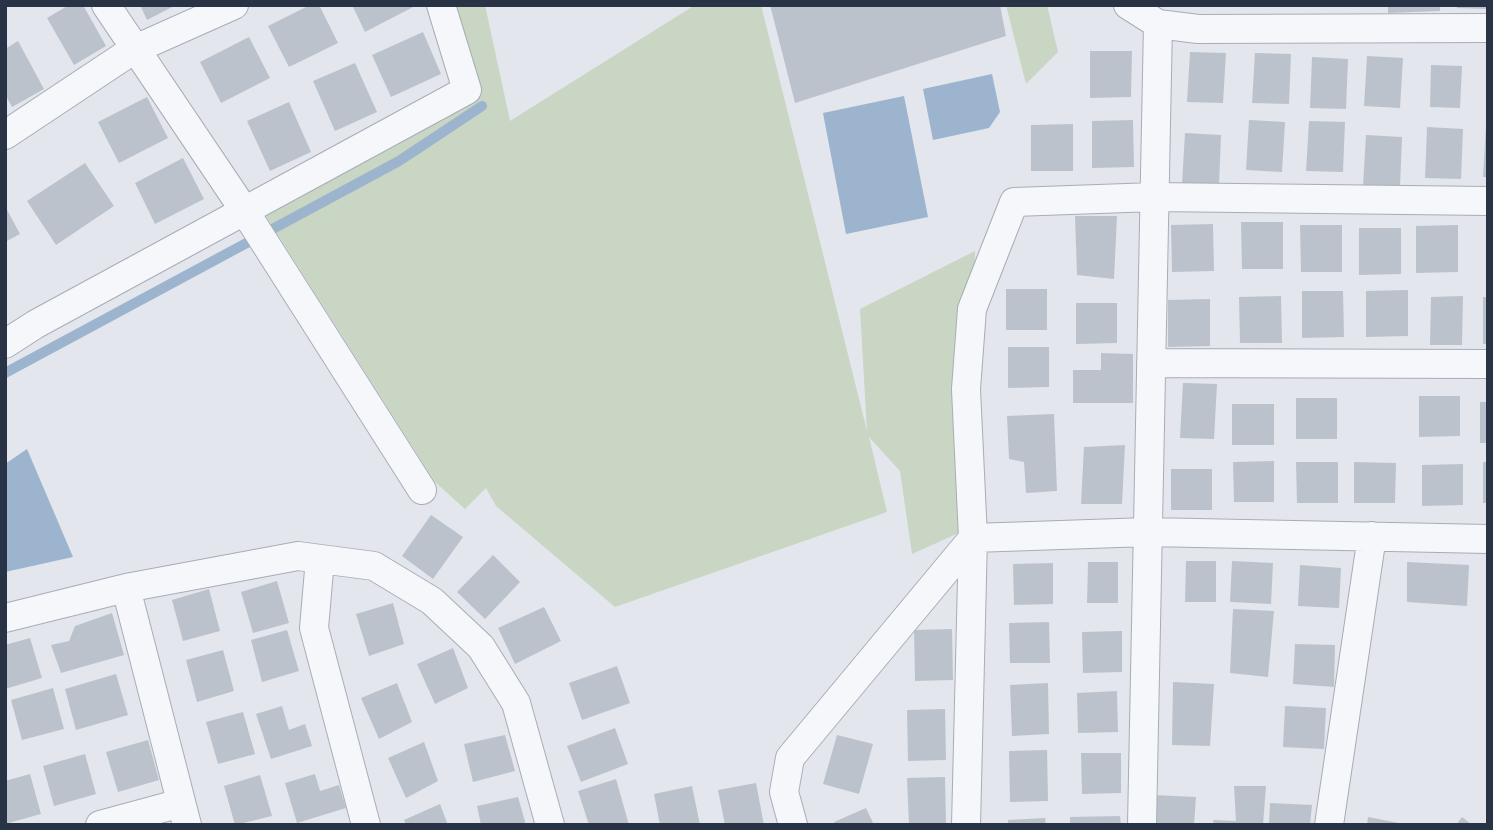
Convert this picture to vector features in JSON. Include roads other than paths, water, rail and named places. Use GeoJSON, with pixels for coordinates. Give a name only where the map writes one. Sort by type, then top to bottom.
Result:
{"type":"FeatureCollection","features":[{"type":"Feature","properties":{"kind":"street"},"geometry":{"type":"LineString","coordinates":[[106,5],[133,50],[244,210],[422,490]]}},
{"type":"Feature","properties":{"kind":"street"},"geometry":{"type":"LineString","coordinates":[[5,135],[133,50],[234,5]]}},
{"type":"Feature","properties":{"kind":"street"},"geometry":{"type":"LineString","coordinates":[[5,344],[36,324],[467,90],[441,5]]}},
{"type":"Feature","properties":{"kind":"street"},"geometry":{"type":"LineString","coordinates":[[1128,5],[1158,24],[1198,29],[1488,28]]}},
{"type":"Feature","properties":{"kind":"street"},"geometry":{"type":"LineString","coordinates":[[1142,825],[1158,24]]}},
{"type":"Feature","properties":{"kind":"street"},"geometry":{"type":"LineString","coordinates":[[966,825],[973,538],[966,389],[972,309],[1014,202],[1155,197],[1488,201]]}},
{"type":"Feature","properties":{"kind":"street"},"geometry":{"type":"LineString","coordinates":[[1151,363],[1488,363]]}},
{"type":"Feature","properties":{"kind":"street"},"geometry":{"type":"LineString","coordinates":[[793,825],[784,792],[790,758],[973,538],[1148,532],[1488,539]]}},
{"type":"Feature","properties":{"kind":"street"},"geometry":{"type":"LineString","coordinates":[[1329,825],[1372,536]]}},
{"type":"Feature","properties":{"kind":"street"},"geometry":{"type":"LineString","coordinates":[[5,618],[126,587],[298,556],[374,566],[432,601],[481,648],[516,703],[550,825]]}},
{"type":"Feature","properties":{"kind":"street"},"geometry":{"type":"LineString","coordinates":[[320,559],[314,628],[366,825]]}},
{"type":"Feature","properties":{"kind":"street"},"geometry":{"type":"LineString","coordinates":[[100,825],[184,814],[126,587]]}},
{"type":"Feature","properties":{"kind":"water"},"geometry":{"type":"Polygon","coordinates":[[[992,74],[1000,112],[989,128],[933,140],[923,89],[992,74]]]}},
{"type":"Feature","properties":{"kind":"water"},"geometry":{"type":"Polygon","coordinates":[[[904,96],[928,217],[846,234],[823,113],[904,96]]]}},
{"type":"Feature","properties":{"kind":"water"},"geometry":{"type":"Polygon","coordinates":[[[27,449],[73,557],[5,572],[5,464],[27,449]]]}},
{"type":"Feature","properties":{"kind":"waterway"},"geometry":{"type":"LineString","coordinates":[[5,373],[399,161],[482,106]]}}]}
